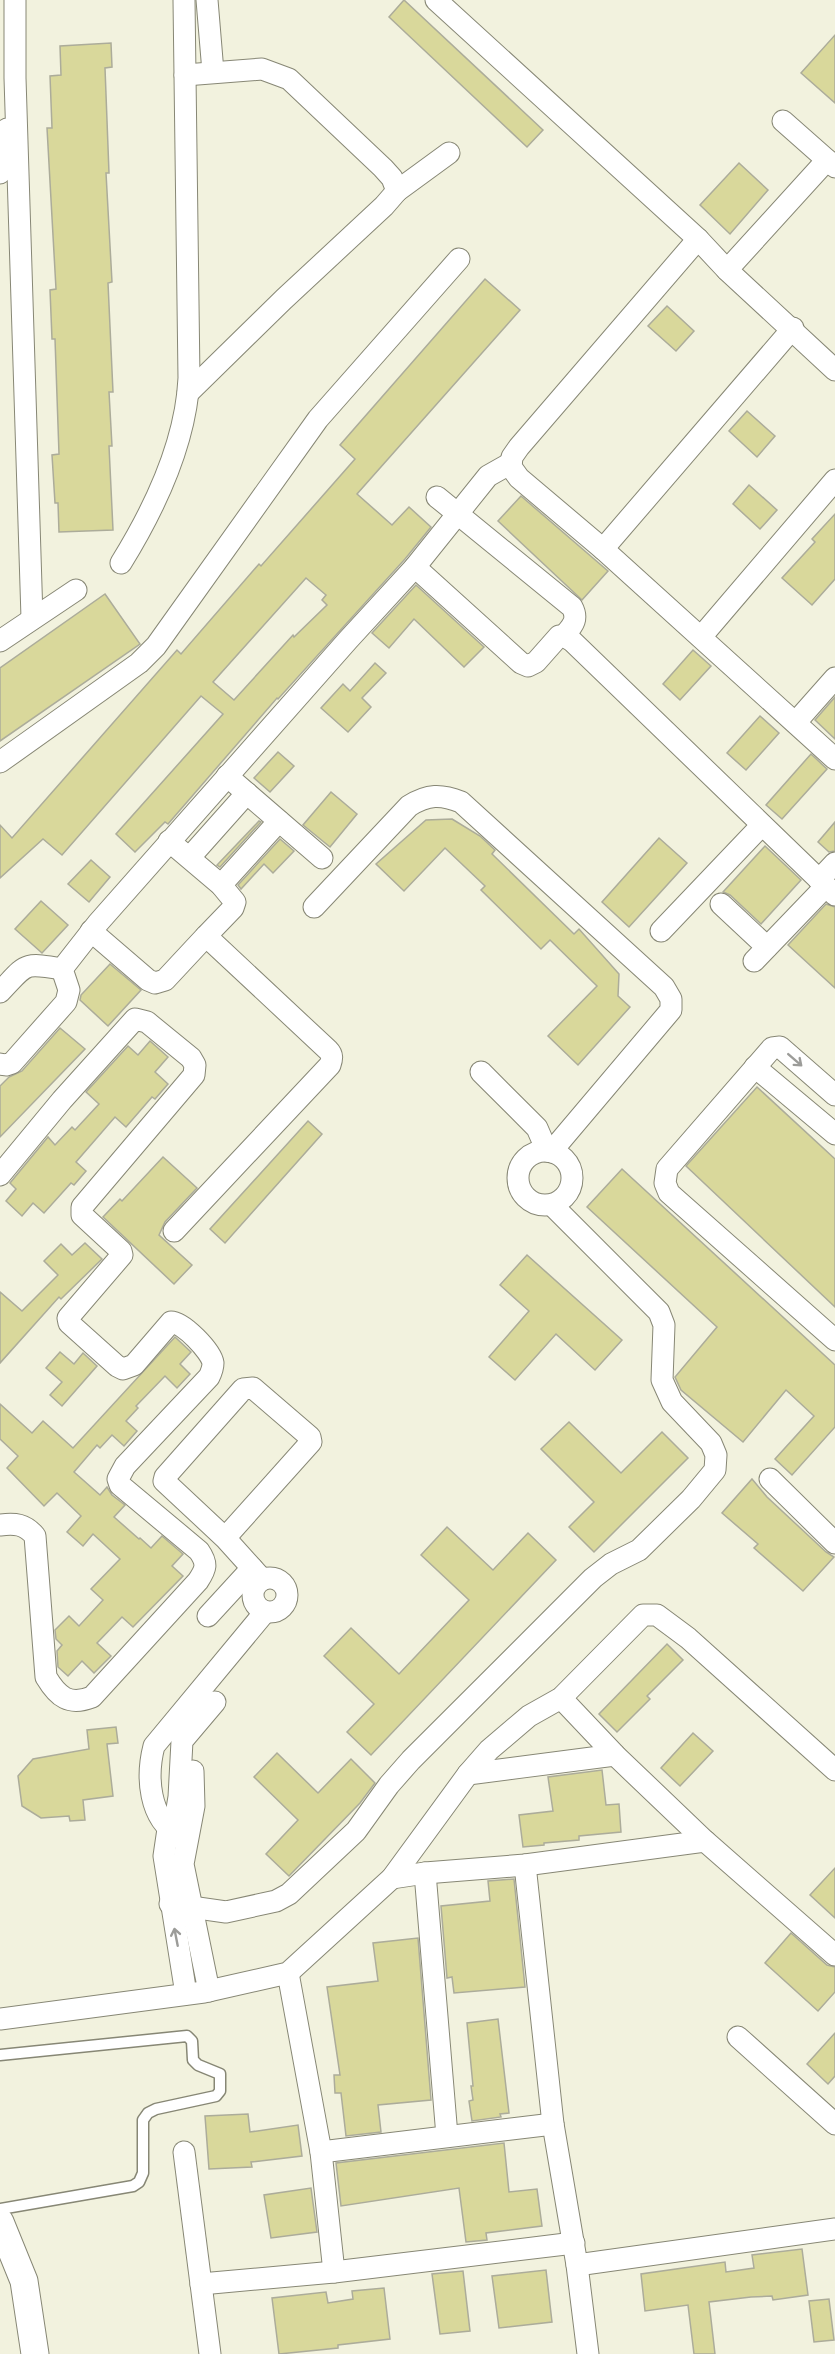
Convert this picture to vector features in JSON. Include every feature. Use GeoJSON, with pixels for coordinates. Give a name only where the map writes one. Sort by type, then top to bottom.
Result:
{"type":"FeatureCollection","features":[{"type":"Feature","properties":{"kind":"street"},"geometry":{"type":"LineString","coordinates":[[15,0],[15,78],[32,618]]}},
{"type":"Feature","properties":{"kind":"street"},"geometry":{"type":"LineString","coordinates":[[121,563],[138,536],[170,464],[183,424],[188,393],[184,0]]}},
{"type":"Feature","properties":{"kind":"street"},"geometry":{"type":"LineString","coordinates":[[207,0],[213,72]]}},
{"type":"Feature","properties":{"kind":"street"},"geometry":{"type":"LineString","coordinates":[[436,0],[698,239],[727,270],[833,362]]}},
{"type":"Feature","properties":{"kind":"street"},"geometry":{"type":"LineString","coordinates":[[185,75],[262,69],[289,80],[383,168],[392,178],[397,191]]}},
{"type":"Feature","properties":{"kind":"street"},"geometry":{"type":"LineString","coordinates":[[0,173],[15,78]]}},
{"type":"Feature","properties":{"kind":"street"},"geometry":{"type":"LineString","coordinates":[[727,270],[831,163],[783,121]]}},
{"type":"Feature","properties":{"kind":"street"},"geometry":{"type":"LineString","coordinates":[[188,393],[397,191],[449,153]]}},
{"type":"Feature","properties":{"kind":"street"},"geometry":{"type":"LineString","coordinates":[[62,969],[91,931],[169,841],[415,567],[488,476],[511,463],[519,447],[698,239]]}},
{"type":"Feature","properties":{"kind":"street"},"geometry":{"type":"LineString","coordinates":[[0,762],[139,663],[156,646],[318,419],[459,258]]}},
{"type":"Feature","properties":{"kind":"street"},"geometry":{"type":"LineString","coordinates":[[603,549],[793,328]]}},
{"type":"Feature","properties":{"kind":"street"},"geometry":{"type":"LineString","coordinates":[[511,463],[519,478],[603,549],[835,759]]}},
{"type":"Feature","properties":{"kind":"street"},"geometry":{"type":"LineString","coordinates":[[701,637],[835,480]]}},
{"type":"Feature","properties":{"kind":"street"},"geometry":{"type":"LineString","coordinates":[[415,567],[521,663],[528,666],[536,662],[555,639],[564,636],[576,620],[572,607],[437,497]]}},
{"type":"Feature","properties":{"kind":"street"},"geometry":{"type":"LineString","coordinates":[[0,641],[76,590]]}},
{"type":"Feature","properties":{"kind":"street"},"geometry":{"type":"LineString","coordinates":[[564,636],[572,641],[827,887]]}},
{"type":"Feature","properties":{"kind":"street"},"geometry":{"type":"LineString","coordinates":[[796,722],[835,678]]}},
{"type":"Feature","properties":{"kind":"street"},"geometry":{"type":"LineString","coordinates":[[227,776],[322,858]]}},
{"type":"Feature","properties":{"kind":"street"},"geometry":{"type":"LineString","coordinates":[[190,857],[247,793]]}},
{"type":"Feature","properties":{"kind":"street"},"geometry":{"type":"LineString","coordinates":[[314,907],[409,806],[433,795],[446,796],[461,802],[664,987],[671,999],[671,1010],[545,1152]]}},
{"type":"Feature","properties":{"kind":"street"},"geometry":{"type":"LineString","coordinates":[[221,885],[279,821]]}},
{"type":"Feature","properties":{"kind":"street"},"geometry":{"type":"LineString","coordinates":[[661,931],[762,825]]}},
{"type":"Feature","properties":{"kind":"street"},"geometry":{"type":"LineString","coordinates":[[91,931],[148,980],[155,982],[165,980],[233,908],[235,902],[221,885],[169,841]]}},
{"type":"Feature","properties":{"kind":"street"},"geometry":{"type":"LineString","coordinates":[[721,904],[760,954],[827,887],[835,863]]}},
{"type":"Feature","properties":{"kind":"street"},"geometry":{"type":"LineString","coordinates":[[174,1231],[330,1065],[332,1060],[332,1054],[328,1050],[206,936]]}},
{"type":"Feature","properties":{"kind":"street"},"geometry":{"type":"LineString","coordinates":[[0,992],[24,968],[34,964],[62,969]]}},
{"type":"Feature","properties":{"kind":"street"},"geometry":{"type":"LineString","coordinates":[[0,1064],[12,1063],[66,1002],[69,990],[62,969]]}},
{"type":"Feature","properties":{"kind":"street"},"geometry":{"type":"LineString","coordinates":[[0,1175],[62,1100],[135,1019],[147,1022],[191,1058],[195,1065],[194,1075],[82,1207],[82,1215],[121,1251],[122,1255],[69,1318],[69,1323],[123,1369],[134,1365],[171,1322],[183,1326],[210,1356],[212,1371],[209,1377],[125,1466],[118,1479],[120,1485],[199,1551],[205,1561],[206,1569],[198,1581],[92,1697],[81,1701],[67,1699],[55,1692],[46,1677],[35,1536],[28,1528],[19,1525],[0,1525]]}},
{"type":"Feature","properties":{"kind":"street"},"geometry":{"type":"LineString","coordinates":[[835,1095],[780,1047],[769,1049],[667,1169],[665,1183],[669,1193],[835,1340]]}},
{"type":"Feature","properties":{"kind":"street"},"geometry":{"type":"LineString","coordinates":[[755,1067],[835,1134]]}},
{"type":"Feature","properties":{"kind":"street"},"geometry":{"type":"LineString","coordinates":[[477,1076],[545,1152]]}},
{"type":"Feature","properties":{"kind":"street"},"geometry":{"type":"LineString","coordinates":[[170,1904],[226,1912],[276,1901],[289,1894],[356,1831],[389,1785],[439,1731],[600,1572],[639,1550],[691,1499],[716,1470],[716,1455],[711,1443],[672,1402],[662,1380],[664,1325],[659,1312],[552,1205],[534,1203],[526,1198],[518,1181],[522,1163],[529,1156],[545,1152],[562,1157],[568,1164],[573,1180],[566,1196],[552,1205]]}},
{"type":"Feature","properties":{"kind":"street"},"geometry":{"type":"LineString","coordinates":[[225,1538],[311,1442],[310,1437],[253,1388],[243,1389],[164,1479],[165,1483],[225,1538],[257,1574],[284,1583],[288,1599],[277,1611],[265,1612],[256,1605],[254,1588],[257,1574]]}},
{"type":"Feature","properties":{"kind":"street"},"geometry":{"type":"LineString","coordinates":[[770,1479],[835,1543]]}},
{"type":"Feature","properties":{"kind":"street"},"geometry":{"type":"LineString","coordinates":[[208,1616],[257,1574]]}},
{"type":"Feature","properties":{"kind":"street"},"geometry":{"type":"LineString","coordinates":[[187,1840],[168,1829],[159,1818],[154,1803],[151,1768],[154,1746],[265,1612]]}},
{"type":"Feature","properties":{"kind":"street"},"geometry":{"type":"LineString","coordinates":[[0,2019],[209,1991],[288,1973],[392,1878],[468,1774],[513,1728],[561,1698],[644,1615],[657,1615],[688,1638],[835,1770]]}},
{"type":"Feature","properties":{"kind":"street"},"geometry":{"type":"LineString","coordinates":[[561,1698],[615,1755],[705,1841],[835,1955]]}},
{"type":"Feature","properties":{"kind":"street"},"geometry":{"type":"LineString","coordinates":[[186,1994],[164,1856],[168,1829],[176,1815],[179,1797],[182,1741],[219,1707],[193,1749],[194,1806],[183,1864],[209,1991]]}},
{"type":"Feature","properties":{"kind":"street"},"geometry":{"type":"LineString","coordinates":[[468,1774],[615,1755]]}},
{"type":"Feature","properties":{"kind":"street"},"geometry":{"type":"LineString","coordinates":[[392,1878],[525,1865],[705,1841]]}},
{"type":"Feature","properties":{"kind":"street"},"geometry":{"type":"LineString","coordinates":[[525,1865],[553,2124],[574,2243],[588,2354]]}},
{"type":"Feature","properties":{"kind":"street"},"geometry":{"type":"LineString","coordinates":[[425,1873],[447,2136]]}},
{"type":"Feature","properties":{"kind":"street"},"geometry":{"type":"LineString","coordinates":[[288,1973],[321,2152],[334,2272]]}},
{"type":"Feature","properties":{"kind":"street"},"geometry":{"type":"LineString","coordinates":[[738,2037],[835,2124]]}},
{"type":"Feature","properties":{"kind":"street"},"geometry":{"type":"LineString","coordinates":[[321,2152],[553,2124]]}},
{"type":"Feature","properties":{"kind":"street"},"geometry":{"type":"LineString","coordinates":[[184,2152],[210,2354]]}},
{"type":"Feature","properties":{"kind":"street"},"geometry":{"type":"LineString","coordinates":[[0,2222],[24,2281],[35,2354]]}},
{"type":"Feature","properties":{"kind":"street"},"geometry":{"type":"LineString","coordinates":[[577,2265],[835,2229]]}},
{"type":"Feature","properties":{"kind":"street"},"geometry":{"type":"LineString","coordinates":[[201,2284],[334,2272],[574,2243]]}},
{"type":"Feature","properties":{"kind":"lane"},"geometry":{"type":"LineString","coordinates":[[0,2055],[187,2036],[192,2041],[193,2060],[198,2065],[220,2074],[220,2091],[216,2096],[156,2109],[148,2113],[143,2120],[142,2173],[139,2182],[133,2186],[0,2209]]}},
{"type":"Feature","properties":{"kind":"building"},"geometry":{"type":"Polygon","coordinates":[[[404,0],[543,130],[527,147],[389,17],[404,0]]]}},
{"type":"Feature","properties":{"kind":"building"},"geometry":{"type":"Polygon","coordinates":[[[835,35],[835,103],[801,73],[835,35]]]}},
{"type":"Feature","properties":{"kind":"building"},"geometry":{"type":"Polygon","coordinates":[[[111,43],[112,67],[105,68],[109,173],[106,173],[112,282],[108,283],[113,392],[109,392],[112,446],[109,446],[113,530],[59,532],[52,455],[59,454],[55,339],[52,339],[50,290],[56,289],[47,128],[52,128],[50,76],[61,75],[60,46],[111,43]]]}},
{"type":"Feature","properties":{"kind":"building"},"geometry":{"type":"Polygon","coordinates":[[[739,163],[768,190],[730,234],[700,205],[739,163]]]}},
{"type":"Feature","properties":{"kind":"building"},"geometry":{"type":"Polygon","coordinates":[[[485,279],[520,310],[357,494],[392,525],[409,507],[431,527],[405,559],[277,698],[168,824],[165,822],[135,852],[116,834],[223,714],[201,696],[62,855],[43,839],[0,878],[0,825],[12,838],[177,650],[181,654],[259,564],[261,566],[355,459],[340,445],[485,279]],[[306,578],[213,682],[234,700],[293,635],[294,637],[327,605],[322,600],[326,595],[306,578]]]}},
{"type":"Feature","properties":{"kind":"building"},"geometry":{"type":"Polygon","coordinates":[[[667,306],[694,331],[676,351],[648,326],[667,306]]]}},
{"type":"Feature","properties":{"kind":"building"},"geometry":{"type":"Polygon","coordinates":[[[747,411],[775,436],[757,457],[729,431],[747,411]]]}},
{"type":"Feature","properties":{"kind":"building"},"geometry":{"type":"Polygon","coordinates":[[[749,485],[777,510],[760,529],[733,504],[749,485]]]}},
{"type":"Feature","properties":{"kind":"building"},"geometry":{"type":"Polygon","coordinates":[[[521,496],[608,571],[582,600],[498,521],[521,496]]]}},
{"type":"Feature","properties":{"kind":"building"},"geometry":{"type":"Polygon","coordinates":[[[835,514],[835,579],[812,605],[782,578],[815,542],[812,539],[835,514]]]}},
{"type":"Feature","properties":{"kind":"building"},"geometry":{"type":"Polygon","coordinates":[[[416,585],[484,647],[464,667],[414,619],[389,648],[372,633],[416,585]]]}},
{"type":"Feature","properties":{"kind":"building"},"geometry":{"type":"Polygon","coordinates":[[[105,594],[140,644],[0,741],[0,668],[105,594]]]}},
{"type":"Feature","properties":{"kind":"building"},"geometry":{"type":"Polygon","coordinates":[[[693,650],[711,666],[680,700],[663,684],[693,650]]]}},
{"type":"Feature","properties":{"kind":"building"},"geometry":{"type":"Polygon","coordinates":[[[375,663],[386,673],[362,698],[371,707],[348,732],[321,708],[343,684],[350,691],[375,663]]]}},
{"type":"Feature","properties":{"kind":"building"},"geometry":{"type":"Polygon","coordinates":[[[835,697],[835,739],[815,720],[835,697]]]}},
{"type":"Feature","properties":{"kind":"building"},"geometry":{"type":"Polygon","coordinates":[[[760,716],[779,733],[746,770],[727,753],[760,716]]]}},
{"type":"Feature","properties":{"kind":"building"},"geometry":{"type":"Polygon","coordinates":[[[278,752],[294,766],[270,792],[254,778],[278,752]]]}},
{"type":"Feature","properties":{"kind":"building"},"geometry":{"type":"Polygon","coordinates":[[[811,754],[827,769],[782,819],[766,805],[811,754]]]}},
{"type":"Feature","properties":{"kind":"building"},"geometry":{"type":"Polygon","coordinates":[[[331,792],[357,814],[330,847],[303,825],[331,792]]]}},
{"type":"Feature","properties":{"kind":"building"},"geometry":{"type":"Polygon","coordinates":[[[452,819],[480,836],[495,850],[492,854],[574,934],[579,929],[619,974],[618,996],[630,1007],[578,1065],[548,1036],[597,986],[550,940],[541,949],[481,890],[485,886],[445,848],[404,891],[376,864],[426,820],[452,819]]]}},
{"type":"Feature","properties":{"kind":"building"},"geometry":{"type":"Polygon","coordinates":[[[259,821],[261,822],[220,867],[217,865],[259,821]]]}},
{"type":"Feature","properties":{"kind":"building"},"geometry":{"type":"Polygon","coordinates":[[[835,822],[835,851],[829,852],[818,842],[835,822]]]}},
{"type":"Feature","properties":{"kind":"building"},"geometry":{"type":"Polygon","coordinates":[[[659,838],[687,863],[629,927],[602,902],[659,838]]]}},
{"type":"Feature","properties":{"kind":"building"},"geometry":{"type":"Polygon","coordinates":[[[280,839],[294,851],[273,873],[264,864],[241,889],[238,885],[280,839]]]}},
{"type":"Feature","properties":{"kind":"building"},"geometry":{"type":"Polygon","coordinates":[[[765,846],[801,880],[761,924],[730,895],[723,892],[765,846]]]}},
{"type":"Feature","properties":{"kind":"building"},"geometry":{"type":"Polygon","coordinates":[[[91,860],[110,877],[89,902],[68,884],[91,860]]]}},
{"type":"Feature","properties":{"kind":"building"},"geometry":{"type":"Polygon","coordinates":[[[41,901],[68,925],[42,953],[15,929],[41,901]]]}},
{"type":"Feature","properties":{"kind":"building"},"geometry":{"type":"Polygon","coordinates":[[[826,904],[835,907],[835,988],[788,945],[826,904]]]}},
{"type":"Feature","properties":{"kind":"building"},"geometry":{"type":"Polygon","coordinates":[[[110,964],[141,990],[108,1026],[80,1000],[81,995],[110,964]]]}},
{"type":"Feature","properties":{"kind":"building"},"geometry":{"type":"Polygon","coordinates":[[[60,1028],[85,1049],[0,1137],[0,1086],[9,1077],[22,1071],[60,1028]]]}},
{"type":"Feature","properties":{"kind":"building"},"geometry":{"type":"Polygon","coordinates":[[[150,1041],[168,1057],[155,1072],[168,1084],[155,1099],[152,1097],[126,1127],[115,1117],[76,1162],[86,1171],[74,1185],[71,1183],[44,1213],[33,1203],[22,1216],[6,1201],[16,1189],[10,1183],[48,1137],[55,1145],[72,1127],[75,1130],[99,1104],[86,1092],[128,1046],[138,1055],[150,1041]]]}},
{"type":"Feature","properties":{"kind":"building"},"geometry":{"type":"Polygon","coordinates":[[[757,1087],[835,1159],[835,1307],[686,1166],[757,1087]]]}},
{"type":"Feature","properties":{"kind":"building"},"geometry":{"type":"Polygon","coordinates":[[[308,1121],[322,1134],[225,1243],[210,1229],[308,1121]]]}},
{"type":"Feature","properties":{"kind":"building"},"geometry":{"type":"Polygon","coordinates":[[[163,1157],[197,1188],[165,1222],[159,1235],[192,1265],[174,1284],[103,1217],[120,1199],[122,1201],[163,1157]]]}},
{"type":"Feature","properties":{"kind":"building"},"geometry":{"type":"Polygon","coordinates":[[[622,1169],[835,1365],[835,1427],[792,1475],[775,1459],[814,1416],[786,1390],[743,1442],[681,1390],[675,1377],[717,1327],[587,1207],[622,1169]]]}},
{"type":"Feature","properties":{"kind":"building"},"geometry":{"type":"Polygon","coordinates":[[[85,1243],[102,1259],[61,1299],[59,1297],[0,1363],[0,1292],[22,1311],[58,1275],[44,1261],[61,1244],[72,1255],[85,1243]]]}},
{"type":"Feature","properties":{"kind":"building"},"geometry":{"type":"Polygon","coordinates":[[[527,1255],[622,1340],[595,1370],[556,1334],[515,1380],[489,1357],[529,1311],[500,1285],[527,1255]]]}},
{"type":"Feature","properties":{"kind":"building"},"geometry":{"type":"Polygon","coordinates":[[[175,1337],[191,1352],[180,1364],[190,1374],[177,1388],[165,1376],[136,1406],[138,1408],[126,1421],[137,1431],[124,1446],[112,1435],[100,1448],[97,1445],[74,1472],[100,1495],[107,1487],[112,1495],[125,1505],[114,1517],[139,1539],[151,1548],[162,1536],[183,1554],[172,1566],[183,1576],[133,1627],[122,1617],[97,1643],[111,1656],[94,1673],[82,1661],[68,1676],[58,1667],[57,1651],[62,1645],[56,1639],[55,1630],[69,1616],[79,1626],[103,1600],[91,1589],[120,1559],[93,1534],[83,1546],[67,1532],[81,1516],[57,1493],[44,1506],[7,1468],[18,1456],[0,1439],[0,1404],[32,1433],[43,1421],[73,1448],[175,1337]]]}},
{"type":"Feature","properties":{"kind":"building"},"geometry":{"type":"Polygon","coordinates":[[[60,1352],[74,1364],[83,1353],[97,1366],[62,1406],[50,1395],[62,1382],[46,1368],[60,1352]]]}},
{"type":"Feature","properties":{"kind":"building"},"geometry":{"type":"Polygon","coordinates":[[[569,1422],[621,1473],[662,1432],[688,1458],[594,1552],[569,1527],[594,1502],[541,1449],[569,1422]]]}},
{"type":"Feature","properties":{"kind":"building"},"geometry":{"type":"Polygon","coordinates":[[[752,1479],[767,1497],[834,1557],[803,1591],[754,1548],[758,1544],[722,1513],[752,1479]]]}},
{"type":"Feature","properties":{"kind":"building"},"geometry":{"type":"Polygon","coordinates":[[[447,1527],[493,1570],[528,1533],[556,1560],[371,1755],[347,1732],[374,1704],[324,1656],[351,1628],[399,1674],[469,1600],[421,1555],[447,1527]]]}},
{"type":"Feature","properties":{"kind":"building"},"geometry":{"type":"Polygon","coordinates":[[[667,1644],[683,1660],[647,1696],[650,1699],[617,1732],[599,1714],[667,1644]]]}},
{"type":"Feature","properties":{"kind":"building"},"geometry":{"type":"Polygon","coordinates":[[[116,1727],[118,1743],[107,1744],[113,1796],[83,1800],[85,1820],[70,1821],[69,1816],[41,1818],[22,1806],[18,1776],[33,1759],[89,1749],[87,1730],[116,1727]]]}},
{"type":"Feature","properties":{"kind":"building"},"geometry":{"type":"Polygon","coordinates":[[[693,1733],[713,1751],[680,1786],[661,1768],[693,1733]]]}},
{"type":"Feature","properties":{"kind":"building"},"geometry":{"type":"Polygon","coordinates":[[[277,1753],[318,1793],[351,1759],[375,1783],[360,1803],[289,1876],[266,1854],[298,1820],[254,1777],[277,1753]]]}},
{"type":"Feature","properties":{"kind":"building"},"geometry":{"type":"Polygon","coordinates":[[[602,1770],[606,1805],[619,1804],[621,1832],[579,1836],[579,1840],[523,1847],[519,1815],[553,1811],[548,1777],[602,1770]]]}},
{"type":"Feature","properties":{"kind":"building"},"geometry":{"type":"Polygon","coordinates":[[[835,1868],[835,1918],[810,1895],[835,1868]]]}},
{"type":"Feature","properties":{"kind":"building"},"geometry":{"type":"Polygon","coordinates":[[[514,1879],[525,1987],[454,1993],[452,1977],[447,1978],[441,1906],[490,1901],[488,1881],[514,1879]]]}},
{"type":"Feature","properties":{"kind":"building"},"geometry":{"type":"Polygon","coordinates":[[[791,1933],[827,1965],[835,1967],[835,1992],[818,2011],[765,1963],[791,1933]]]}},
{"type":"Feature","properties":{"kind":"building"},"geometry":{"type":"Polygon","coordinates":[[[418,1938],[431,2100],[378,2105],[381,2132],[346,2136],[341,2093],[335,2093],[334,2075],[340,2075],[327,1987],[378,1981],[373,1943],[418,1938]]]}},
{"type":"Feature","properties":{"kind":"building"},"geometry":{"type":"Polygon","coordinates":[[[498,2019],[509,2113],[500,2114],[501,2117],[472,2121],[469,2101],[473,2100],[471,2086],[473,2086],[467,2023],[498,2019]]]}},
{"type":"Feature","properties":{"kind":"building"},"geometry":{"type":"Polygon","coordinates":[[[835,2033],[835,2076],[828,2084],[807,2064],[835,2033]]]}},
{"type":"Feature","properties":{"kind":"building"},"geometry":{"type":"Polygon","coordinates":[[[248,2114],[250,2132],[298,2125],[302,2156],[251,2162],[252,2167],[209,2169],[205,2116],[248,2114]]]}},
{"type":"Feature","properties":{"kind":"building"},"geometry":{"type":"Polygon","coordinates":[[[504,2143],[509,2192],[537,2189],[542,2226],[486,2233],[487,2240],[466,2242],[459,2188],[341,2206],[336,2163],[504,2143]]]}},
{"type":"Feature","properties":{"kind":"building"},"geometry":{"type":"Polygon","coordinates":[[[311,2188],[317,2232],[271,2238],[264,2195],[311,2188]]]}},
{"type":"Feature","properties":{"kind":"building"},"geometry":{"type":"Polygon","coordinates":[[[802,2249],[808,2295],[773,2300],[772,2296],[709,2302],[715,2354],[694,2354],[688,2305],[645,2311],[641,2274],[725,2262],[726,2272],[754,2268],[752,2255],[802,2249]]]}},
{"type":"Feature","properties":{"kind":"building"},"geometry":{"type":"Polygon","coordinates":[[[546,2270],[552,2322],[499,2328],[492,2276],[546,2270]]]}},
{"type":"Feature","properties":{"kind":"building"},"geometry":{"type":"Polygon","coordinates":[[[463,2271],[470,2331],[440,2334],[432,2274],[463,2271]]]}},
{"type":"Feature","properties":{"kind":"building"},"geometry":{"type":"Polygon","coordinates":[[[384,2288],[390,2339],[338,2345],[338,2348],[279,2354],[272,2298],[326,2292],[328,2303],[353,2299],[352,2291],[384,2288]]]}},
{"type":"Feature","properties":{"kind":"building"},"geometry":{"type":"Polygon","coordinates":[[[829,2299],[834,2340],[814,2342],[809,2301],[829,2299]]]}}]}
